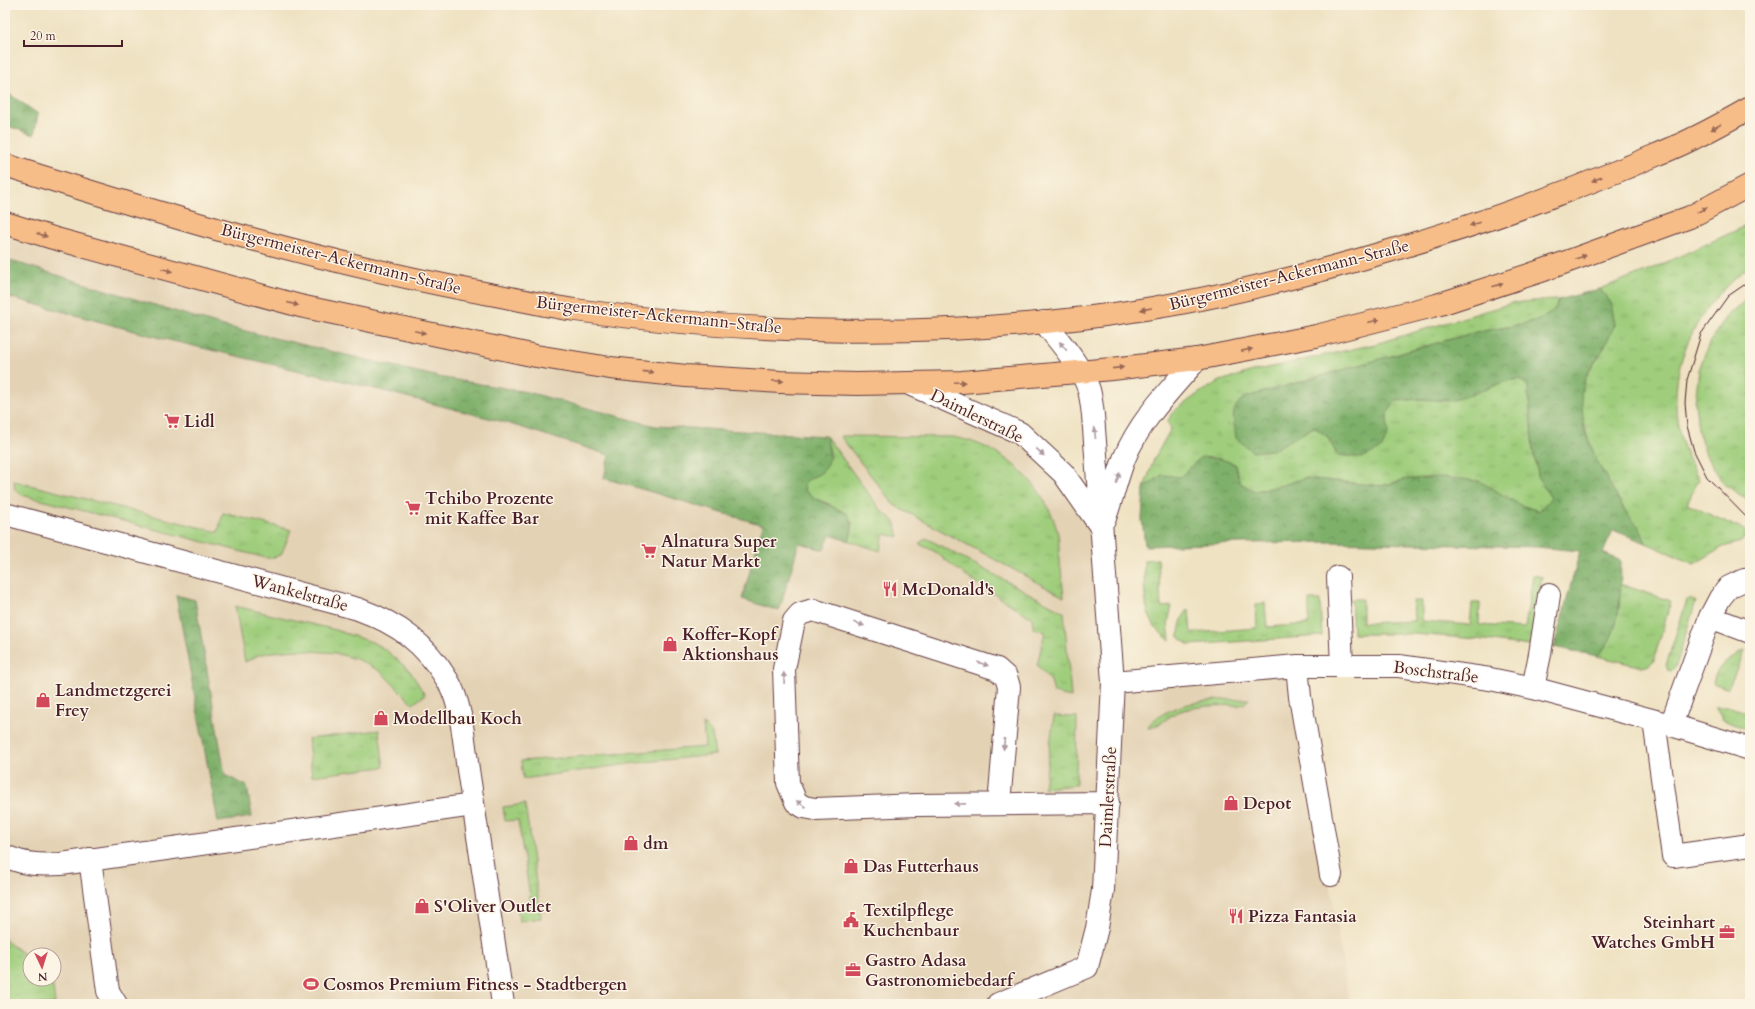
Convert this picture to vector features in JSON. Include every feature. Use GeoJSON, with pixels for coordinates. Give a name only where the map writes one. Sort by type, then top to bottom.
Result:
{"type":"FeatureCollection","features":[{"type":"Feature","properties":{"kind":"main road","name":"Bürgermeister-Ackermann-Straße"},"geometry":{"type":"LineString","coordinates":[[5,165],[77,188],[295,251],[431,283],[572,309],[718,325],[820,330],[958,329],[1044,322],[1121,313],[1204,298],[1322,270],[1420,241],[1563,194],[1691,140],[1750,108]]}},
{"type":"Feature","properties":{"kind":"main road"},"geometry":{"type":"LineString","coordinates":[[5,223],[53,238],[300,306],[536,356],[610,368],[686,376],[780,382],[857,384],[962,382],[1079,372],[1197,359],[1316,336],[1437,305],[1544,270],[1690,217],[1750,185]]}},
{"type":"Feature","properties":{"kind":"street","name":"Daimlerstraße"},"geometry":{"type":"LineString","coordinates":[[998,1004],[1087,967],[1097,928],[1103,890],[1113,682],[1093,415],[1089,390],[1070,355],[1044,322]]}},
{"type":"Feature","properties":{"kind":"street","name":"Daimlerstraße"},"geometry":{"type":"LineString","coordinates":[[1102,528],[1125,458],[1144,422],[1158,403],[1197,359]]}},
{"type":"Feature","properties":{"kind":"street","name":"Daimlerstraße"},"geometry":{"type":"LineString","coordinates":[[907,383],[1020,433],[1063,472],[1102,528]]}},
{"type":"Feature","properties":{"kind":"street","name":"Wankelstraße"},"geometry":{"type":"LineString","coordinates":[[5,514],[358,609],[375,615],[418,642],[448,682],[458,709],[504,1004]]}},
{"type":"Feature","properties":{"kind":"street"},"geometry":{"type":"LineString","coordinates":[[1338,577],[1342,666]]}},
{"type":"Feature","properties":{"kind":"street"},"geometry":{"type":"LineString","coordinates":[[1750,579],[1744,580],[1729,587],[1720,598],[1662,723],[1673,856],[1750,845]]}},
{"type":"Feature","properties":{"kind":"street"},"geometry":{"type":"LineString","coordinates":[[1532,688],[1540,654],[1549,595]]}},
{"type":"Feature","properties":{"kind":"street"},"geometry":{"type":"LineString","coordinates":[[999,804],[1009,687],[1006,677],[997,669],[813,610],[800,614],[794,621],[784,669],[788,783],[796,802],[804,807],[815,809],[999,804],[1108,803]]}},
{"type":"Feature","properties":{"kind":"street"},"geometry":{"type":"LineString","coordinates":[[1710,617],[1750,632]]}},
{"type":"Feature","properties":{"kind":"street"},"geometry":{"type":"LineString","coordinates":[[1297,666],[1300,697],[1331,876]]}},
{"type":"Feature","properties":{"kind":"street","name":"Boschstraße"},"geometry":{"type":"LineString","coordinates":[[1113,682],[1297,666],[1399,666],[1490,679],[1532,688],[1662,723],[1750,749]]}},
{"type":"Feature","properties":{"kind":"street"},"geometry":{"type":"LineString","coordinates":[[5,856],[19,862],[42,865],[61,864],[473,804]]}},
{"type":"Feature","properties":{"kind":"street"},"geometry":{"type":"LineString","coordinates":[[90,859],[108,991],[116,1004]]}},
{"type":"Feature","properties":{"kind":"shaded area"},"geometry":{"type":"Polygon","coordinates":[[[5,223],[536,356],[907,383],[1020,433],[1102,528],[1113,682],[1297,666],[1349,1004],[55,1004],[53,987],[62,987],[62,947],[22,947],[22,953],[11,945],[5,938],[5,223]]]}},
{"type":"Feature","properties":{"kind":"green space"},"geometry":{"type":"Polygon","coordinates":[[[5,91],[38,114],[34,135],[5,125],[5,91]]]}},
{"type":"Feature","properties":{"kind":"green space"},"geometry":{"type":"Polygon","coordinates":[[[1750,224],[1750,266],[1716,297],[1702,316],[1691,335],[1683,356],[1678,378],[1676,401],[1681,439],[1699,479],[1687,504],[1748,532],[1741,542],[1723,547],[1694,564],[1646,543],[1642,534],[1609,484],[1594,455],[1584,424],[1581,410],[1581,395],[1586,377],[1604,347],[1607,335],[1611,303],[1600,289],[1658,266],[1750,224]]]}},
{"type":"Feature","properties":{"kind":"green space"},"geometry":{"type":"Polygon","coordinates":[[[5,259],[220,325],[439,377],[527,392],[655,426],[826,436],[829,462],[824,470],[809,479],[804,485],[805,491],[816,499],[848,514],[852,527],[849,541],[830,535],[824,550],[799,543],[779,611],[742,599],[763,525],[604,478],[609,455],[504,422],[360,385],[160,338],[5,296],[5,259]]]}},
{"type":"Feature","properties":{"kind":"green space"},"geometry":{"type":"Polygon","coordinates":[[[1600,289],[1611,303],[1615,324],[1603,350],[1587,373],[1581,394],[1584,430],[1598,463],[1625,511],[1641,530],[1646,543],[1613,530],[1603,553],[1621,561],[1620,599],[1616,624],[1612,636],[1597,656],[1554,647],[1580,551],[1537,547],[1332,542],[1145,546],[1142,519],[1144,488],[1162,475],[1180,477],[1201,457],[1221,459],[1235,464],[1240,483],[1255,491],[1280,486],[1305,478],[1381,486],[1407,479],[1443,477],[1479,481],[1520,505],[1539,511],[1551,498],[1539,479],[1533,450],[1528,386],[1519,379],[1503,382],[1471,395],[1449,401],[1419,399],[1395,401],[1387,413],[1388,433],[1382,448],[1362,458],[1337,455],[1328,437],[1314,427],[1273,450],[1253,452],[1236,438],[1234,412],[1243,398],[1476,332],[1528,323],[1547,316],[1556,308],[1558,300],[1600,289]]]}},
{"type":"Feature","properties":{"kind":"green space"},"geometry":{"type":"Polygon","coordinates":[[[1750,297],[1750,502],[1723,483],[1706,455],[1698,431],[1695,402],[1699,370],[1709,343],[1728,314],[1750,297]]]}},
{"type":"Feature","properties":{"kind":"green space"},"geometry":{"type":"Polygon","coordinates":[[[1558,300],[1556,308],[1547,316],[1528,323],[1476,332],[1243,398],[1294,437],[1314,427],[1328,437],[1337,455],[1388,433],[1386,413],[1395,401],[1471,395],[1503,382],[1519,379],[1528,386],[1533,450],[1539,479],[1551,498],[1539,511],[1520,505],[1500,494],[1407,479],[1381,486],[1305,478],[1280,486],[1255,491],[1240,483],[1190,469],[1180,477],[1162,476],[1144,488],[1154,459],[1171,428],[1167,422],[1174,411],[1202,391],[1220,381],[1253,371],[1375,344],[1512,303],[1558,300]]]}},
{"type":"Feature","properties":{"kind":"green space"},"geometry":{"type":"Polygon","coordinates":[[[826,436],[880,509],[895,522],[899,537],[884,534],[880,551],[849,541],[852,530],[852,522],[829,504],[816,499],[805,491],[804,485],[808,479],[820,473],[831,456],[826,436]]]}},
{"type":"Feature","properties":{"kind":"green space"},"geometry":{"type":"Polygon","coordinates":[[[840,436],[953,437],[971,441],[1004,457],[1018,468],[1031,482],[1042,496],[1051,513],[1058,535],[1064,597],[894,505],[840,436]]]}},
{"type":"Feature","properties":{"kind":"green space"},"geometry":{"type":"Polygon","coordinates":[[[14,481],[218,532],[223,513],[291,530],[281,555],[266,558],[22,495],[15,490],[14,481]]]}},
{"type":"Feature","properties":{"kind":"green space"},"geometry":{"type":"Polygon","coordinates":[[[926,538],[1064,612],[1071,697],[1054,693],[1051,681],[1037,665],[1045,632],[1033,628],[1032,618],[970,579],[934,551],[919,544],[926,538]]]}},
{"type":"Feature","properties":{"kind":"green space"},"geometry":{"type":"Polygon","coordinates":[[[1158,559],[1161,607],[1172,606],[1168,623],[1170,640],[1160,633],[1153,624],[1146,604],[1144,560],[1158,559]]]}},
{"type":"Feature","properties":{"kind":"green space"},"geometry":{"type":"Polygon","coordinates":[[[1533,575],[1542,577],[1530,646],[1477,639],[1413,634],[1353,634],[1351,599],[1362,599],[1362,623],[1414,621],[1413,601],[1422,601],[1422,621],[1470,625],[1472,603],[1480,603],[1479,625],[1525,628],[1533,575]]]}},
{"type":"Feature","properties":{"kind":"green space"},"geometry":{"type":"Polygon","coordinates":[[[1620,584],[1671,601],[1654,659],[1646,666],[1642,667],[1597,656],[1609,641],[1616,623],[1620,584]]]}},
{"type":"Feature","properties":{"kind":"green space"},"geometry":{"type":"Polygon","coordinates":[[[176,595],[195,600],[225,775],[247,786],[252,817],[218,822],[176,595]]]}},
{"type":"Feature","properties":{"kind":"green space"},"geometry":{"type":"Polygon","coordinates":[[[1692,599],[1696,601],[1677,663],[1671,672],[1668,671],[1666,665],[1687,600],[1692,599]]]}},
{"type":"Feature","properties":{"kind":"green space"},"geometry":{"type":"Polygon","coordinates":[[[1309,600],[1320,600],[1322,636],[1189,645],[1179,638],[1181,622],[1189,609],[1191,633],[1257,628],[1256,604],[1265,603],[1267,627],[1309,624],[1309,600]]]}},
{"type":"Feature","properties":{"kind":"green space"},"geometry":{"type":"Polygon","coordinates":[[[235,606],[332,629],[372,642],[386,650],[410,671],[425,695],[413,704],[380,671],[359,660],[335,653],[298,650],[272,652],[259,655],[245,662],[235,606]]]}},
{"type":"Feature","properties":{"kind":"green space"},"geometry":{"type":"Polygon","coordinates":[[[1745,651],[1728,689],[1713,683],[1717,672],[1724,663],[1745,651]]]}},
{"type":"Feature","properties":{"kind":"green space"},"geometry":{"type":"Polygon","coordinates":[[[1249,699],[1244,704],[1240,705],[1208,706],[1178,712],[1156,726],[1148,728],[1158,717],[1180,707],[1202,702],[1249,699]]]}},
{"type":"Feature","properties":{"kind":"green space"},"geometry":{"type":"Polygon","coordinates":[[[1715,707],[1730,707],[1750,713],[1750,730],[1723,720],[1715,707]]]}},
{"type":"Feature","properties":{"kind":"green space"},"geometry":{"type":"Polygon","coordinates":[[[1054,716],[1077,717],[1076,785],[1044,788],[1054,716]]]}},
{"type":"Feature","properties":{"kind":"green space"},"geometry":{"type":"Polygon","coordinates":[[[703,724],[712,733],[715,755],[635,763],[523,779],[521,761],[705,747],[703,724]]]}},
{"type":"Feature","properties":{"kind":"green space"},"geometry":{"type":"Polygon","coordinates":[[[379,730],[384,767],[312,776],[308,739],[379,730]]]}},
{"type":"Feature","properties":{"kind":"green space"},"geometry":{"type":"Polygon","coordinates":[[[525,804],[541,918],[519,921],[517,905],[531,903],[518,820],[505,821],[503,807],[525,804]]]}},
{"type":"Feature","properties":{"kind":"green space"},"geometry":{"type":"Polygon","coordinates":[[[5,938],[11,945],[22,953],[22,987],[53,987],[55,1004],[5,1004],[5,938]]]}},
{"type":"Feature","properties":{"kind":"tram line"},"geometry":{"type":"LineString","coordinates":[[1750,281],[1728,296],[1701,334],[1687,380],[1685,403],[1687,426],[1694,451],[1707,477],[1750,521]]}},
{"type":"Feature","properties":{"kind":"place","name":"Lidl"},"geometry":{"type":"Point","coordinates":[172,421]}},
{"type":"Feature","properties":{"kind":"place","name":"Tchibo Prozente mit Kaffee Bar"},"geometry":{"type":"Point","coordinates":[413,508]}},
{"type":"Feature","properties":{"kind":"place","name":"Alnatura Super Natur Markt"},"geometry":{"type":"Point","coordinates":[649,551]}},
{"type":"Feature","properties":{"kind":"place","name":"McDonald's"},"geometry":{"type":"Point","coordinates":[890,589]}},
{"type":"Feature","properties":{"kind":"place","name":"Koffer-Kopf Aktionshaus"},"geometry":{"type":"Point","coordinates":[670,644]}},
{"type":"Feature","properties":{"kind":"place","name":"Landmetzgerei Frey"},"geometry":{"type":"Point","coordinates":[43,700]}},
{"type":"Feature","properties":{"kind":"place","name":"Modellbau Koch"},"geometry":{"type":"Point","coordinates":[381,718]}},
{"type":"Feature","properties":{"kind":"place","name":"Depot"},"geometry":{"type":"Point","coordinates":[1231,803]}},
{"type":"Feature","properties":{"kind":"place","name":"dm"},"geometry":{"type":"Point","coordinates":[631,843]}},
{"type":"Feature","properties":{"kind":"place","name":"Das Futterhaus"},"geometry":{"type":"Point","coordinates":[851,866]}},
{"type":"Feature","properties":{"kind":"place","name":"S'Oliver Outlet"},"geometry":{"type":"Point","coordinates":[422,906]}},
{"type":"Feature","properties":{"kind":"place","name":"Pizza Fantasia"},"geometry":{"type":"Point","coordinates":[1236,916]}},
{"type":"Feature","properties":{"kind":"place","name":"Textilpflege Kuchenbaur"},"geometry":{"type":"Point","coordinates":[851,920]}},
{"type":"Feature","properties":{"kind":"place","name":"Steinhart Watches GmbH"},"geometry":{"type":"Point","coordinates":[1727,932]}},
{"type":"Feature","properties":{"kind":"place","name":"Gastro Adasa Gastronomiebedarf"},"geometry":{"type":"Point","coordinates":[853,970]}},
{"type":"Feature","properties":{"kind":"place","name":"Cosmos Premium Fitness - Stadtbergen"},"geometry":{"type":"Point","coordinates":[311,984]}}]}
